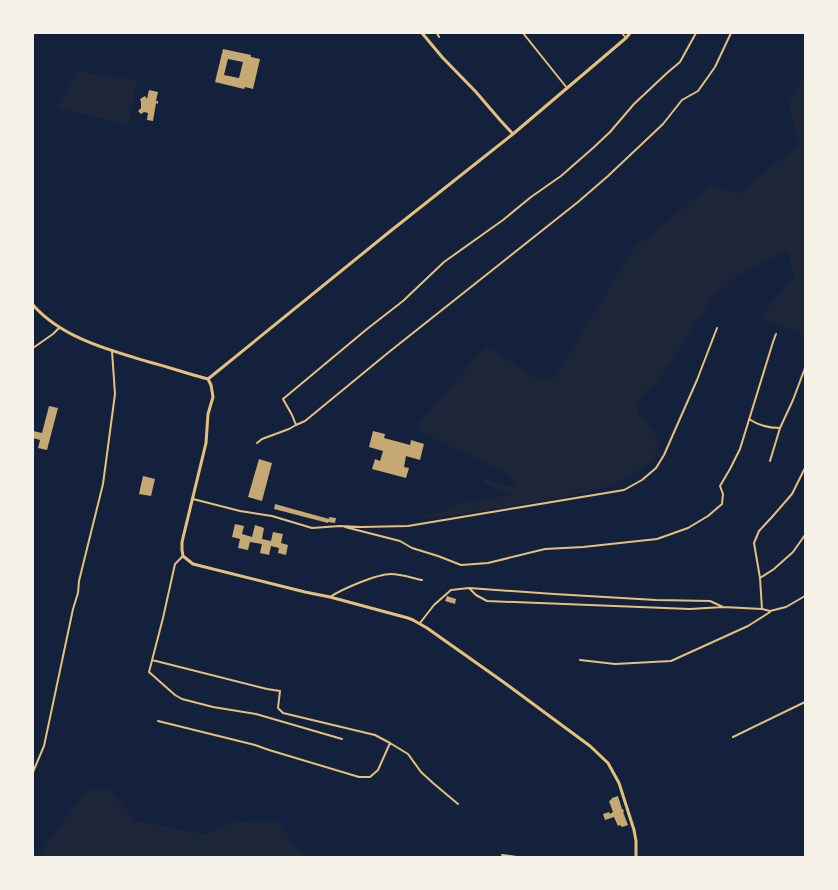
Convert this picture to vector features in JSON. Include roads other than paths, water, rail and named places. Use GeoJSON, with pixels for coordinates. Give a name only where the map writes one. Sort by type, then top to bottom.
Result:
{"type":"FeatureCollection","features":[{"type":"Feature","properties":{"kind":"main road"},"geometry":{"type":"LineString","coordinates":[[422,33],[442,57],[476,92],[513,134]]}},
{"type":"Feature","properties":{"kind":"main road"},"geometry":{"type":"LineString","coordinates":[[208,379],[513,134],[630,33]]}},
{"type":"Feature","properties":{"kind":"main road"},"geometry":{"type":"LineString","coordinates":[[33,305],[41,314],[59,328],[76,336],[112,351],[208,379],[211,385],[213,397],[208,414],[206,443],[182,542],[183,556],[193,564],[330,597],[408,618],[420,623],[590,746],[608,763],[619,783],[634,830],[636,857]]}},
{"type":"Feature","properties":{"kind":"street"},"geometry":{"type":"LineString","coordinates":[[437,33],[439,37]]}},
{"type":"Feature","properties":{"kind":"street"},"geometry":{"type":"LineString","coordinates":[[523,33],[567,88]]}},
{"type":"Feature","properties":{"kind":"street"},"geometry":{"type":"LineString","coordinates":[[622,33],[626,38]]}},
{"type":"Feature","properties":{"kind":"street"},"geometry":{"type":"LineString","coordinates":[[296,425],[283,399],[403,301],[444,262],[561,176],[594,148],[634,104],[680,62],[696,33]]}},
{"type":"Feature","properties":{"kind":"street"},"geometry":{"type":"LineString","coordinates":[[257,443],[262,439],[289,430],[305,421],[389,352],[578,202],[663,124],[682,100],[698,91],[715,67],[731,33]]}},
{"type":"Feature","properties":{"kind":"street"},"geometry":{"type":"LineString","coordinates":[[33,348],[59,328]]}},
{"type":"Feature","properties":{"kind":"street"},"geometry":{"type":"LineString","coordinates":[[193,499],[240,511],[272,516],[312,528],[340,526],[361,527],[408,526],[624,490],[647,476],[656,468],[664,455],[697,380],[717,328]]}},
{"type":"Feature","properties":{"kind":"street"},"geometry":{"type":"LineString","coordinates":[[340,526],[400,541],[412,548],[461,565],[488,563],[545,549],[583,547],[658,539],[688,528],[708,516],[722,504],[723,494],[720,486],[740,449],[776,334]]}},
{"type":"Feature","properties":{"kind":"street"},"geometry":{"type":"LineString","coordinates":[[33,772],[44,746],[73,609],[78,593],[79,581],[103,484],[115,394],[112,351]]}},
{"type":"Feature","properties":{"kind":"street"},"geometry":{"type":"LineString","coordinates":[[770,461],[780,428],[793,400],[805,368]]}},
{"type":"Feature","properties":{"kind":"street"},"geometry":{"type":"LineString","coordinates":[[749,419],[754,423],[769,428],[780,428]]}},
{"type":"Feature","properties":{"kind":"street"},"geometry":{"type":"LineString","coordinates":[[762,609],[760,578],[754,543],[759,531],[792,494],[805,468]]}},
{"type":"Feature","properties":{"kind":"street"},"geometry":{"type":"LineString","coordinates":[[760,578],[774,569],[793,552],[805,535]]}},
{"type":"Feature","properties":{"kind":"street"},"geometry":{"type":"LineString","coordinates":[[183,556],[175,564],[149,672],[175,695],[182,699],[213,707],[256,714],[342,739]]}},
{"type":"Feature","properties":{"kind":"street"},"geometry":{"type":"LineString","coordinates":[[330,597],[339,591],[382,575],[392,574],[422,580]]}},
{"type":"Feature","properties":{"kind":"street"},"geometry":{"type":"LineString","coordinates":[[420,623],[434,605],[451,590],[469,588],[561,595],[710,601],[723,607]]}},
{"type":"Feature","properties":{"kind":"street"},"geometry":{"type":"LineString","coordinates":[[469,588],[476,595],[487,601],[690,609],[723,607],[762,609],[770,611]]}},
{"type":"Feature","properties":{"kind":"street"},"geometry":{"type":"LineString","coordinates":[[580,660],[615,664],[671,661],[748,626],[770,611],[786,607],[805,596]]}},
{"type":"Feature","properties":{"kind":"street"},"geometry":{"type":"LineString","coordinates":[[152,660],[280,691],[278,708],[283,713],[375,735],[408,754],[421,772],[458,804]]}},
{"type":"Feature","properties":{"kind":"street"},"geometry":{"type":"LineString","coordinates":[[733,737],[805,702]]}},
{"type":"Feature","properties":{"kind":"street"},"geometry":{"type":"LineString","coordinates":[[158,722],[255,745],[359,776],[370,777],[378,770],[390,743]]}},
{"type":"Feature","properties":{"kind":"street"},"geometry":{"type":"LineString","coordinates":[[502,855],[517,857]]}}]}
